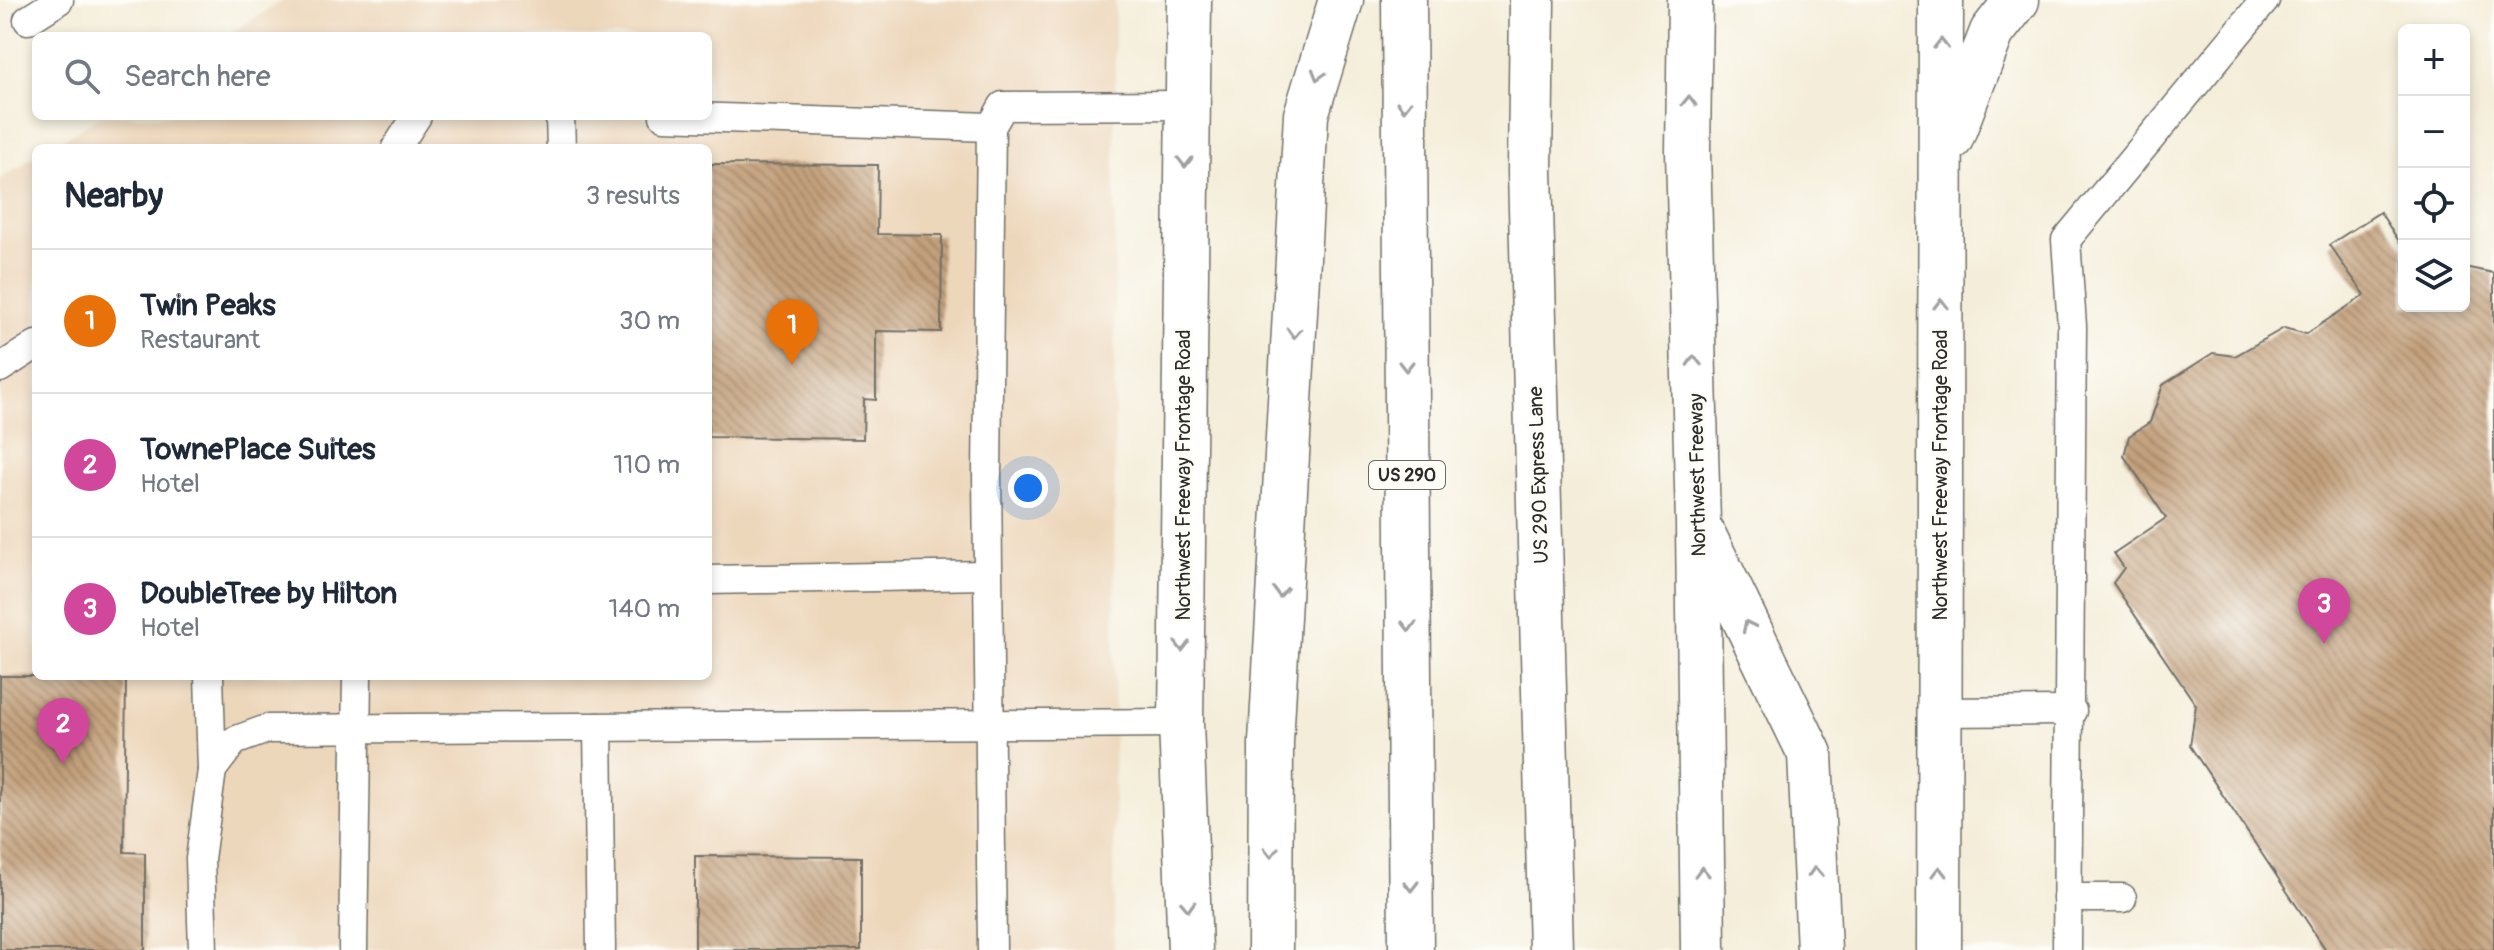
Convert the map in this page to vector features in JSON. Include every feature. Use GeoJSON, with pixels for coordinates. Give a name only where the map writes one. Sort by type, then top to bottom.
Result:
{"type":"FeatureCollection","features":[{"type":"Feature","properties":{"kind":"main road","name":"Northwest Freeway Frontage Road"},"geometry":{"type":"LineString","coordinates":[[1189,0],[1185,105],[1181,723],[1190,950]]}},
{"type":"Feature","properties":{"kind":"main road"},"geometry":{"type":"LineString","coordinates":[[1270,950],[1271,742],[1306,115],[1341,0]]}},
{"type":"Feature","properties":{"kind":"main road","name":"US 290"},"geometry":{"type":"LineString","coordinates":[[1404,0],[1411,950]]}},
{"type":"Feature","properties":{"kind":"main road","name":"US 290 Express Lane"},"geometry":{"type":"LineString","coordinates":[[1532,0],[1530,171],[1551,950]]}},
{"type":"Feature","properties":{"kind":"main road","name":"Northwest Freeway"},"geometry":{"type":"LineString","coordinates":[[1690,0],[1688,152],[1698,523],[1703,950]]}},
{"type":"Feature","properties":{"kind":"main road","name":"Northwest Freeway Frontage Road"},"geometry":{"type":"LineString","coordinates":[[1939,950],[1941,0]]}},
{"type":"Feature","properties":{"kind":"main road"},"geometry":{"type":"LineString","coordinates":[[1942,163],[1992,32],[2017,0]]}},
{"type":"Feature","properties":{"kind":"main road"},"geometry":{"type":"LineString","coordinates":[[1698,523],[1810,754],[1819,950]]}},
{"type":"Feature","properties":{"kind":"lane"},"geometry":{"type":"LineString","coordinates":[[28,20],[59,0]]}},
{"type":"Feature","properties":{"kind":"lane"},"geometry":{"type":"LineString","coordinates":[[2067,950],[2072,711],[2072,326],[2066,240],[2265,0]]}},
{"type":"Feature","properties":{"kind":"lane"},"geometry":{"type":"LineString","coordinates":[[992,950],[987,575],[991,127],[1003,106],[1185,105]]}},
{"type":"Feature","properties":{"kind":"lane"},"geometry":{"type":"LineString","coordinates":[[712,118],[991,127]]}},
{"type":"Feature","properties":{"kind":"lane"},"geometry":{"type":"LineString","coordinates":[[399,144],[414,120]]}},
{"type":"Feature","properties":{"kind":"lane"},"geometry":{"type":"LineString","coordinates":[[560,120],[561,144]]}},
{"type":"Feature","properties":{"kind":"lane"},"geometry":{"type":"LineString","coordinates":[[0,368],[32,348]]}},
{"type":"Feature","properties":{"kind":"lane"},"geometry":{"type":"LineString","coordinates":[[712,580],[987,575]]}},
{"type":"Feature","properties":{"kind":"lane"},"geometry":{"type":"LineString","coordinates":[[203,950],[200,859],[212,770],[209,680]]}},
{"type":"Feature","properties":{"kind":"lane"},"geometry":{"type":"LineString","coordinates":[[353,950],[357,680]]}},
{"type":"Feature","properties":{"kind":"lane"},"geometry":{"type":"LineString","coordinates":[[1938,712],[2072,711]]}},
{"type":"Feature","properties":{"kind":"lane"},"geometry":{"type":"LineString","coordinates":[[212,770],[234,741],[267,729],[1181,723]]}},
{"type":"Feature","properties":{"kind":"lane"},"geometry":{"type":"LineString","coordinates":[[598,727],[601,950]]}},
{"type":"Feature","properties":{"kind":"lane"},"geometry":{"type":"LineString","coordinates":[[2067,898],[2122,898]]}},
{"type":"Feature","properties":{"kind":"shaded area"},"geometry":{"type":"Polygon","coordinates":[[[284,0],[1115,0],[1114,950],[0,950],[0,179],[32,159],[32,680],[712,680],[712,144],[55,144],[94,120],[712,120],[712,32],[233,32],[284,0]]]}},
{"type":"Feature","properties":{"kind":"building"},"geometry":{"type":"Polygon","coordinates":[[[712,164],[878,165],[877,234],[942,235],[941,332],[876,331],[876,400],[864,399],[863,439],[712,437],[712,164]]]}},
{"type":"Feature","properties":{"kind":"building"},"geometry":{"type":"Polygon","coordinates":[[[2380,212],[2398,240],[2398,312],[2470,312],[2470,268],[2494,273],[2494,950],[2326,950],[2190,746],[2196,705],[2113,583],[2124,568],[2114,553],[2166,518],[2124,456],[2129,436],[2150,422],[2163,385],[2213,353],[2235,356],[2284,328],[2306,334],[2365,295],[2329,245],[2380,212]]]}},
{"type":"Feature","properties":{"kind":"building"},"geometry":{"type":"Polygon","coordinates":[[[0,676],[32,676],[32,680],[126,680],[124,852],[145,853],[145,950],[0,950],[0,676]]]}},
{"type":"Feature","properties":{"kind":"building"},"geometry":{"type":"Polygon","coordinates":[[[695,856],[861,857],[861,950],[695,950],[695,856]]]}},
{"type":"Feature","properties":{"kind":"place","name":"Twin Peaks"},"geometry":{"type":"Point","coordinates":[792,365]}},
{"type":"Feature","properties":{"kind":"place","name":"DoubleTree by Hilton"},"geometry":{"type":"Point","coordinates":[2324,644]}},
{"type":"Feature","properties":{"kind":"place","name":"TownePlace Suites"},"geometry":{"type":"Point","coordinates":[63,764]}}]}
